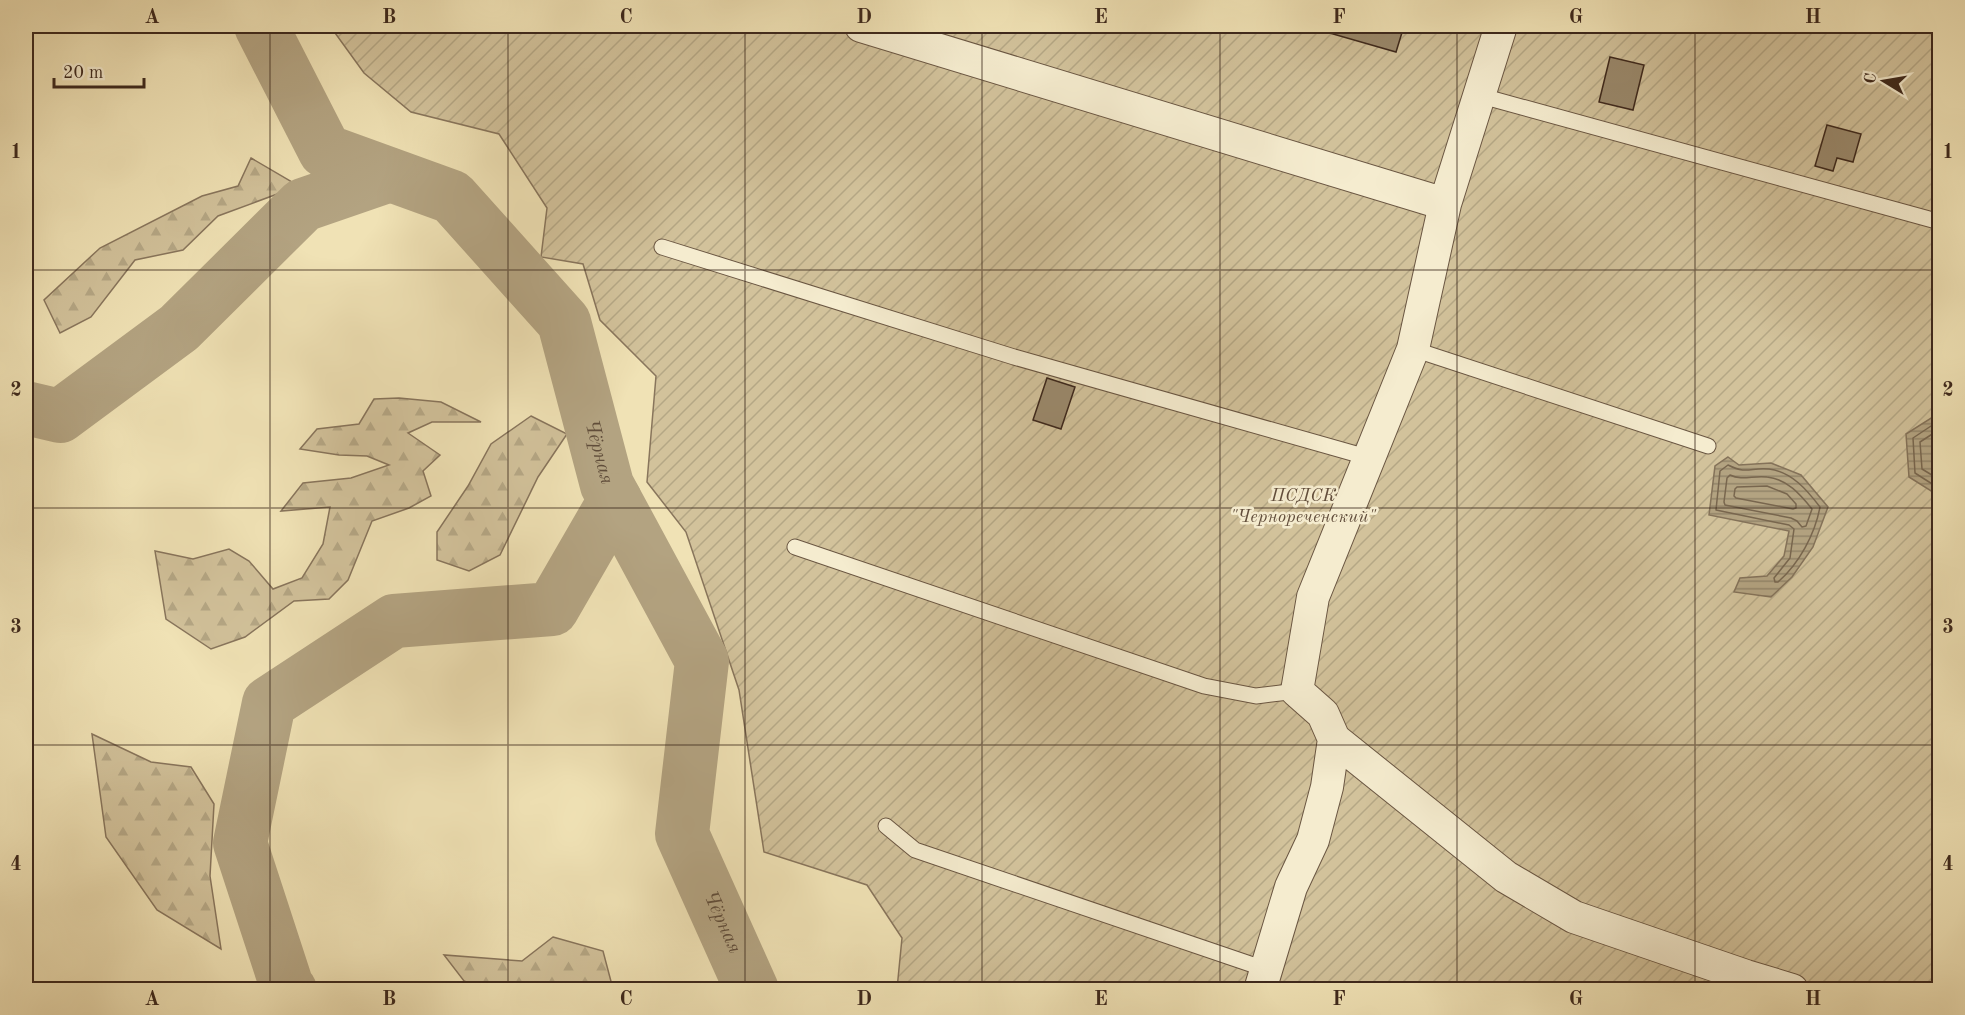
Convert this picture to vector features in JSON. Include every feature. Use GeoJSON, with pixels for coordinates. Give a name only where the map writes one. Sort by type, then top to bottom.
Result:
{"type":"FeatureCollection","features":[{"type":"Feature","properties":{"kind":"street"},"geometry":{"type":"LineString","coordinates":[[861,26],[1445,204]]}},
{"type":"Feature","properties":{"kind":"street"},"geometry":{"type":"LineString","coordinates":[[1501,26],[1445,204],[1413,350],[1313,597],[1297,691],[1323,714],[1334,739],[1506,877],[1574,917],[1748,983],[1792,990]]}},
{"type":"Feature","properties":{"kind":"street"},"geometry":{"type":"LineString","coordinates":[[1262,979],[1291,887],[1314,840],[1327,787],[1334,739]]}},
{"type":"Feature","properties":{"kind":"lane"},"geometry":{"type":"LineString","coordinates":[[1478,95],[1940,222]]}},
{"type":"Feature","properties":{"kind":"lane"},"geometry":{"type":"LineString","coordinates":[[662,247],[1014,357],[1370,458]]}},
{"type":"Feature","properties":{"kind":"lane"},"geometry":{"type":"LineString","coordinates":[[1413,350],[1708,446]]}},
{"type":"Feature","properties":{"kind":"lane"},"geometry":{"type":"LineString","coordinates":[[795,547],[1204,686],[1256,696],[1297,691]]}},
{"type":"Feature","properties":{"kind":"lane"},"geometry":{"type":"LineString","coordinates":[[886,826],[915,850],[1262,979]]}},
{"type":"Feature","properties":{"kind":"green space","name":"ПСДСК \"Чернореченский\""},"geometry":{"type":"Polygon","coordinates":[[[330,26],[1939,26],[1939,989],[897,989],[902,938],[867,885],[764,852],[739,690],[686,532],[647,482],[656,376],[600,320],[583,264],[541,257],[547,208],[499,134],[411,112],[364,73],[330,26]]]}},
{"type":"Feature","properties":{"kind":"green space"},"geometry":{"type":"Polygon","coordinates":[[[251,158],[299,186],[218,216],[183,250],[135,260],[91,317],[60,333],[44,300],[100,248],[202,196],[238,186],[251,158]]]}},
{"type":"Feature","properties":{"kind":"green space"},"geometry":{"type":"Polygon","coordinates":[[[399,398],[441,402],[481,422],[432,422],[408,433],[440,455],[423,471],[431,496],[409,508],[372,521],[348,580],[329,599],[294,601],[245,637],[211,649],[166,619],[155,551],[193,559],[229,549],[249,561],[273,589],[302,578],[323,544],[330,507],[281,511],[303,483],[351,478],[389,465],[367,456],[339,455],[300,449],[317,429],[359,424],[374,399],[399,398]]]}},
{"type":"Feature","properties":{"kind":"green space"},"geometry":{"type":"Polygon","coordinates":[[[531,416],[567,434],[538,477],[500,555],[469,571],[437,560],[437,532],[468,486],[491,444],[531,416]]]}},
{"type":"Feature","properties":{"kind":"green space"},"geometry":{"type":"Polygon","coordinates":[[[92,734],[151,762],[191,767],[214,804],[210,876],[221,949],[157,910],[106,837],[92,734]]]}},
{"type":"Feature","properties":{"kind":"green space"},"geometry":{"type":"Polygon","coordinates":[[[553,937],[603,951],[613,989],[483,989],[464,981],[444,955],[522,961],[553,937]]]}},
{"type":"Feature","properties":{"kind":"water"},"geometry":{"type":"Polygon","coordinates":[[[1939,413],[1939,496],[1909,477],[1906,434],[1939,413]]]}},
{"type":"Feature","properties":{"kind":"water"},"geometry":{"type":"Polygon","coordinates":[[[1728,457],[1739,465],[1771,463],[1801,475],[1828,507],[1813,547],[1792,577],[1771,597],[1734,592],[1740,578],[1767,576],[1784,556],[1789,531],[1709,515],[1715,466],[1728,457]]]}},
{"type":"Feature","properties":{"kind":"building"},"geometry":{"type":"Polygon","coordinates":[[[1312,26],[1404,26],[1396,52],[1312,28],[1312,26]]]}},
{"type":"Feature","properties":{"kind":"building"},"geometry":{"type":"Polygon","coordinates":[[[1610,57],[1644,65],[1633,110],[1599,102],[1610,57]]]}},
{"type":"Feature","properties":{"kind":"building"},"geometry":{"type":"Polygon","coordinates":[[[1827,125],[1861,134],[1853,162],[1837,158],[1833,171],[1815,166],[1827,125]]]}},
{"type":"Feature","properties":{"kind":"building"},"geometry":{"type":"Polygon","coordinates":[[[1047,378],[1075,387],[1061,429],[1033,420],[1047,378]]]}},
{"type":"Feature","properties":{"kind":"waterway","name":"Чёрная"},"geometry":{"type":"LineString","coordinates":[[261,26],[325,151],[452,197],[564,322],[607,485],[702,661],[682,834],[752,990]]}},
{"type":"Feature","properties":{"kind":"waterway"},"geometry":{"type":"LineString","coordinates":[[26,408],[60,416],[179,328],[303,205],[390,175]]}},
{"type":"Feature","properties":{"kind":"waterway"},"geometry":{"type":"LineString","coordinates":[[290,990],[287,987],[240,843],[269,703],[394,621],[552,609],[615,500]]}}]}
